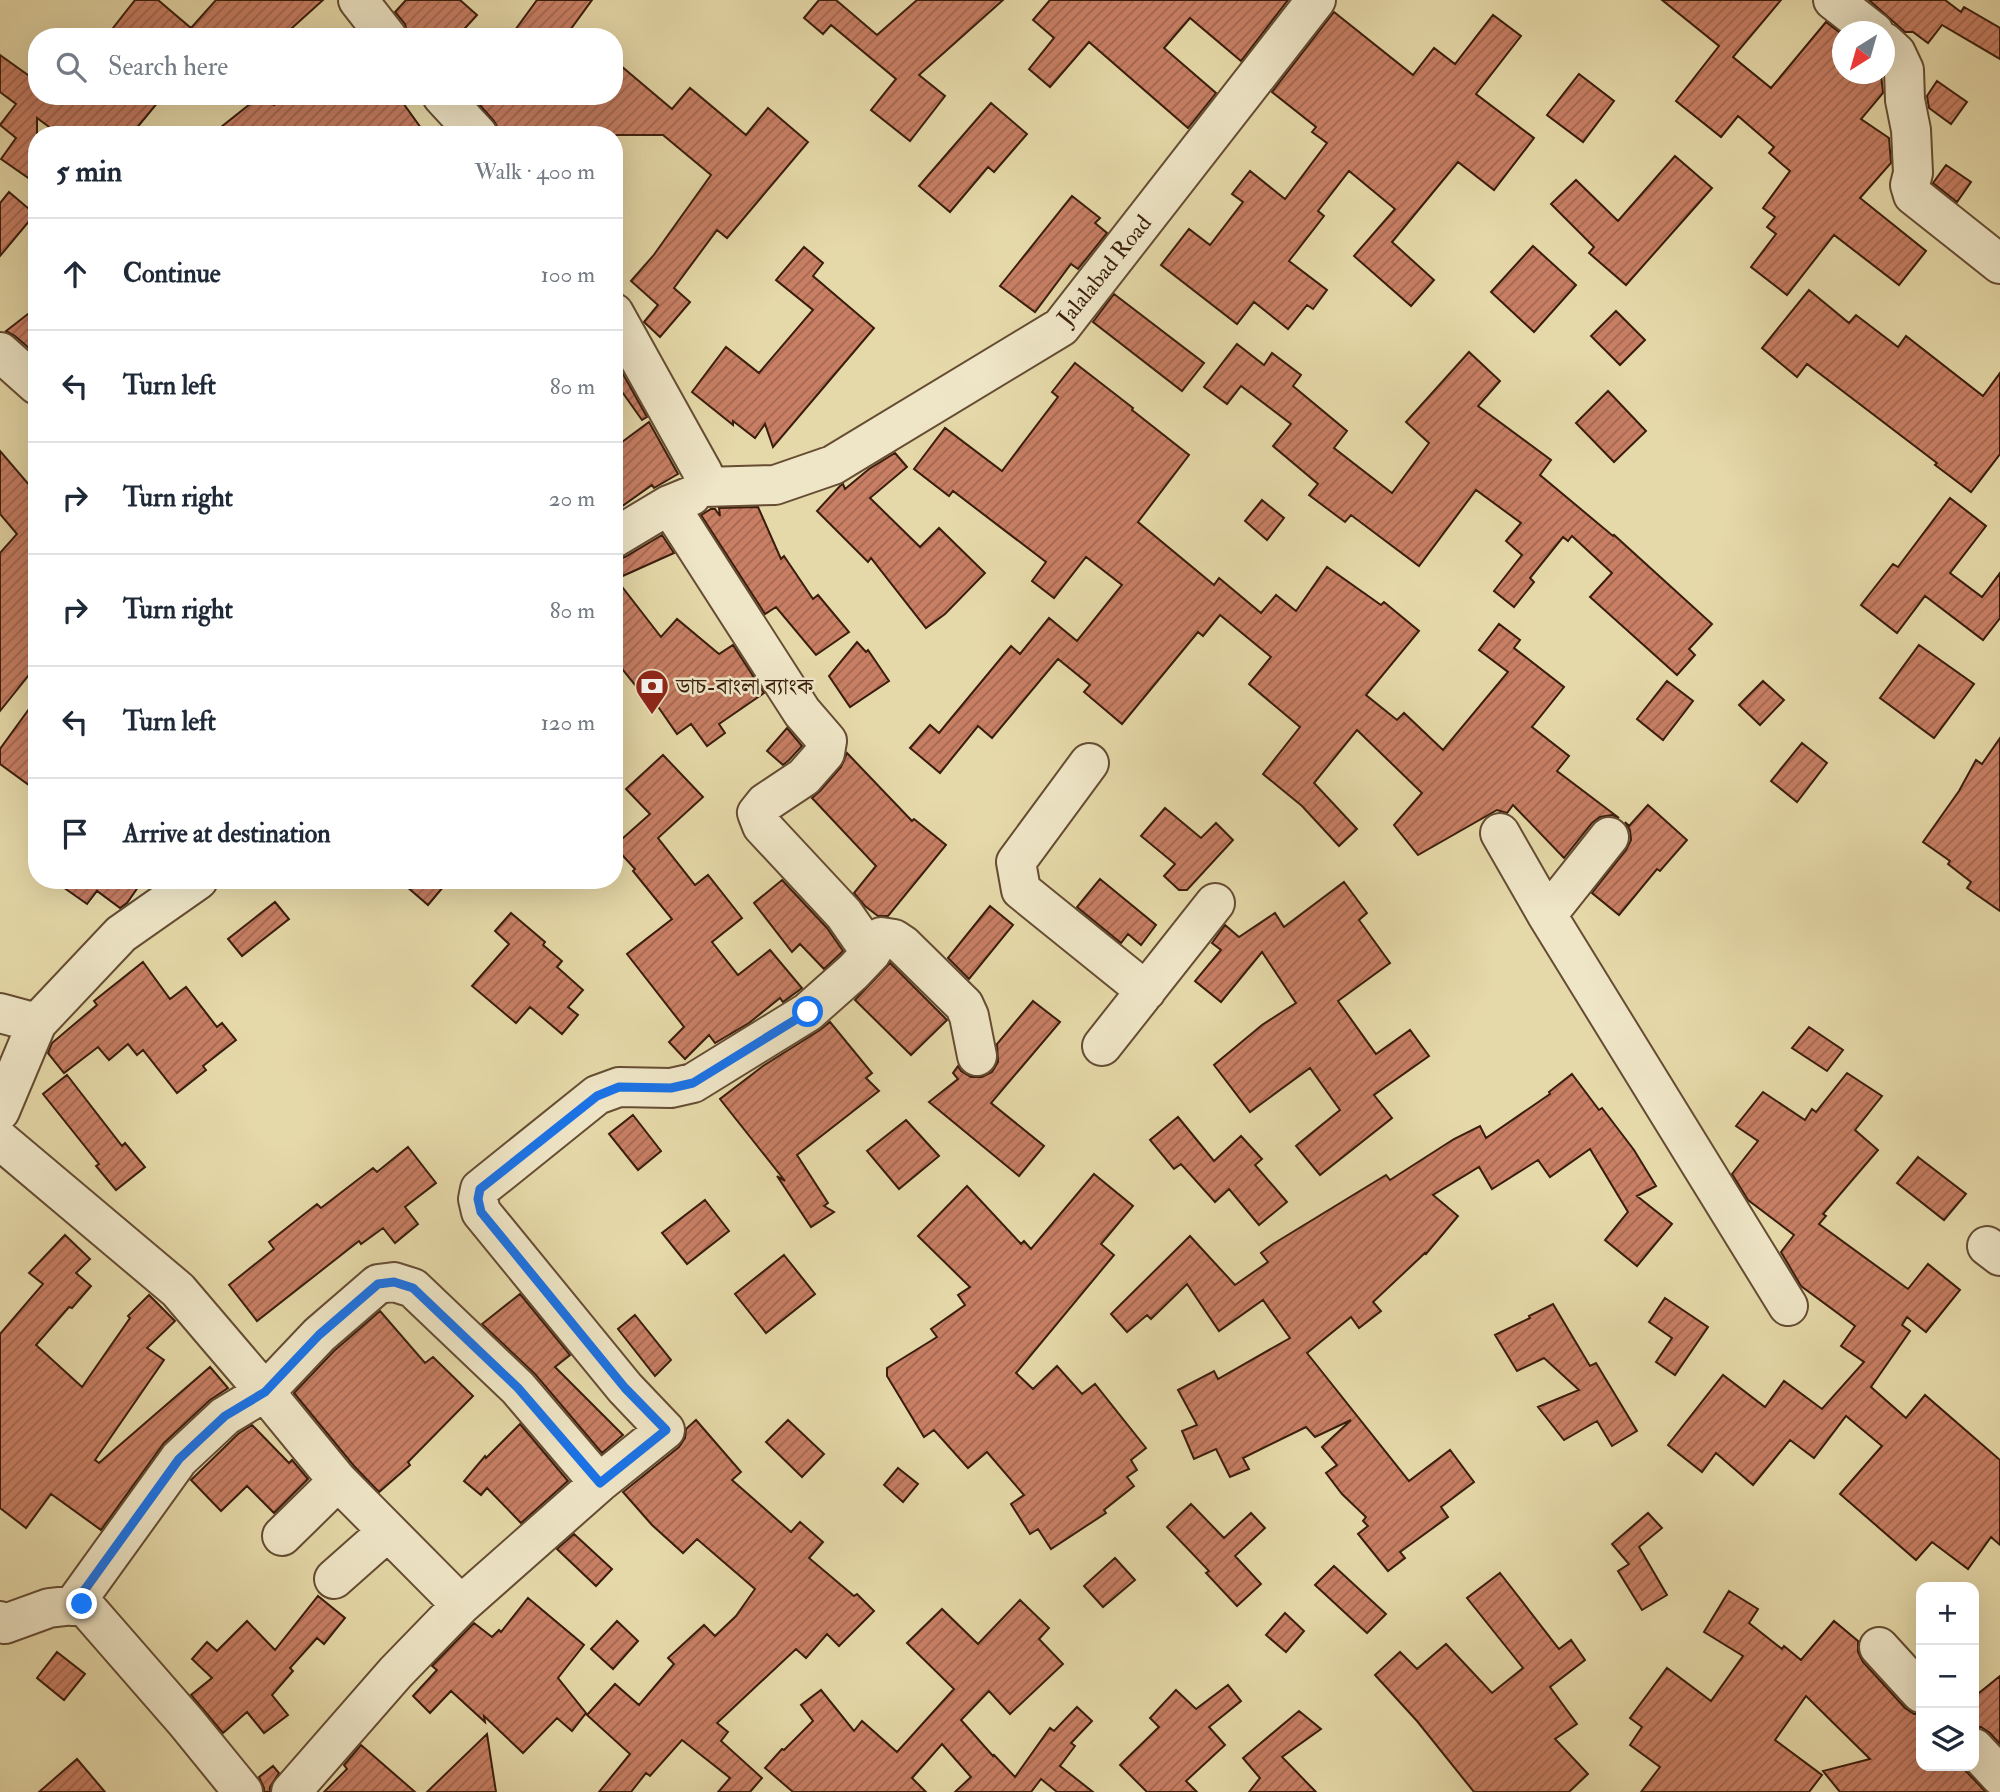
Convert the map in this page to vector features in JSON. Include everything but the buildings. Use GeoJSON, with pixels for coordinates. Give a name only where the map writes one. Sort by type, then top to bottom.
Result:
{"type":"FeatureCollection","features":[{"type":"Feature","properties":{"kind":"street"},"geometry":{"type":"LineString","coordinates":[[358,0],[380,28]]}},
{"type":"Feature","properties":{"kind":"street","name":"Jalalabad Road"},"geometry":{"type":"LineString","coordinates":[[704,487],[775,485],[833,465],[1061,327],[1316,0]]}},
{"type":"Feature","properties":{"kind":"street"},"geometry":{"type":"LineString","coordinates":[[1833,0],[1860,21]]}},
{"type":"Feature","properties":{"kind":"street"},"geometry":{"type":"LineString","coordinates":[[1895,52],[1904,69],[1905,100],[1911,130],[1913,173],[1910,185],[1913,195],[2000,264]]}},
{"type":"Feature","properties":{"kind":"street"},"geometry":{"type":"LineString","coordinates":[[450,105],[470,126]]}},
{"type":"Feature","properties":{"kind":"street"},"geometry":{"type":"LineString","coordinates":[[623,329],[703,473],[704,487],[623,533]]}},
{"type":"Feature","properties":{"kind":"street"},"geometry":{"type":"LineString","coordinates":[[0,352],[28,377]]}},
{"type":"Feature","properties":{"kind":"street"},"geometry":{"type":"LineString","coordinates":[[669,506],[802,712],[827,741],[825,753],[804,777],[765,803],[757,813],[762,826],[844,914],[871,953]]}},
{"type":"Feature","properties":{"kind":"street"},"geometry":{"type":"LineString","coordinates":[[1089,763],[1016,862],[1021,890],[1146,991]]}},
{"type":"Feature","properties":{"kind":"street"},"geometry":{"type":"LineString","coordinates":[[1500,833],[1546,915],[1788,1307]]}},
{"type":"Feature","properties":{"kind":"street"},"geometry":{"type":"LineString","coordinates":[[1546,915],[1609,837]]}},
{"type":"Feature","properties":{"kind":"street"},"geometry":{"type":"LineString","coordinates":[[0,1111],[37,1023],[121,934],[185,889]]}},
{"type":"Feature","properties":{"kind":"street"},"geometry":{"type":"LineString","coordinates":[[1102,1046],[1215,903]]}},
{"type":"Feature","properties":{"kind":"street"},"geometry":{"type":"LineString","coordinates":[[291,1792],[396,1672],[461,1605],[600,1483],[666,1430],[625,1388],[481,1212],[478,1199],[480,1189],[597,1096],[619,1087],[671,1088],[693,1083],[808,1012],[853,972],[871,953],[881,937],[894,939],[903,945],[964,1005],[969,1016],[977,1056]]}},
{"type":"Feature","properties":{"kind":"street"},"geometry":{"type":"LineString","coordinates":[[0,1013],[37,1023]]}},
{"type":"Feature","properties":{"kind":"street"},"geometry":{"type":"LineString","coordinates":[[0,1140],[177,1290],[338,1481],[461,1605]]}},
{"type":"Feature","properties":{"kind":"street"},"geometry":{"type":"LineString","coordinates":[[73,1606],[179,1459],[225,1416],[265,1392],[319,1335],[378,1284],[394,1282],[413,1288],[518,1388],[600,1483]]}},
{"type":"Feature","properties":{"kind":"street"},"geometry":{"type":"LineString","coordinates":[[282,1536],[338,1481]]}},
{"type":"Feature","properties":{"kind":"street"},"geometry":{"type":"LineString","coordinates":[[334,1579],[387,1532]]}},
{"type":"Feature","properties":{"kind":"street"},"geometry":{"type":"LineString","coordinates":[[2,1624],[49,1608],[82,1604],[186,1722],[243,1792]]}},
{"type":"Feature","properties":{"kind":"street"},"geometry":{"type":"LineString","coordinates":[[1879,1647],[1916,1688]]}},
{"type":"Feature","properties":{"kind":"street"},"geometry":{"type":"LineString","coordinates":[[1979,1753],[2000,1776]]}},
{"type":"Feature","properties":{"kind":"place","name":"ডাচ-বাংলা ব্যাংক"},"geometry":{"type":"Point","coordinates":[652,716]}},
{"type":"Feature","properties":{"kind":"route"},"geometry":{"type":"LineString","coordinates":[[82,1604],[73,1606],[179,1459],[225,1416],[265,1392],[319,1335],[378,1284],[394,1282],[413,1288],[518,1388],[600,1483],[666,1430],[625,1388],[481,1212],[478,1199],[480,1189],[597,1096],[619,1087],[671,1088],[693,1083],[808,1012]]}}]}
